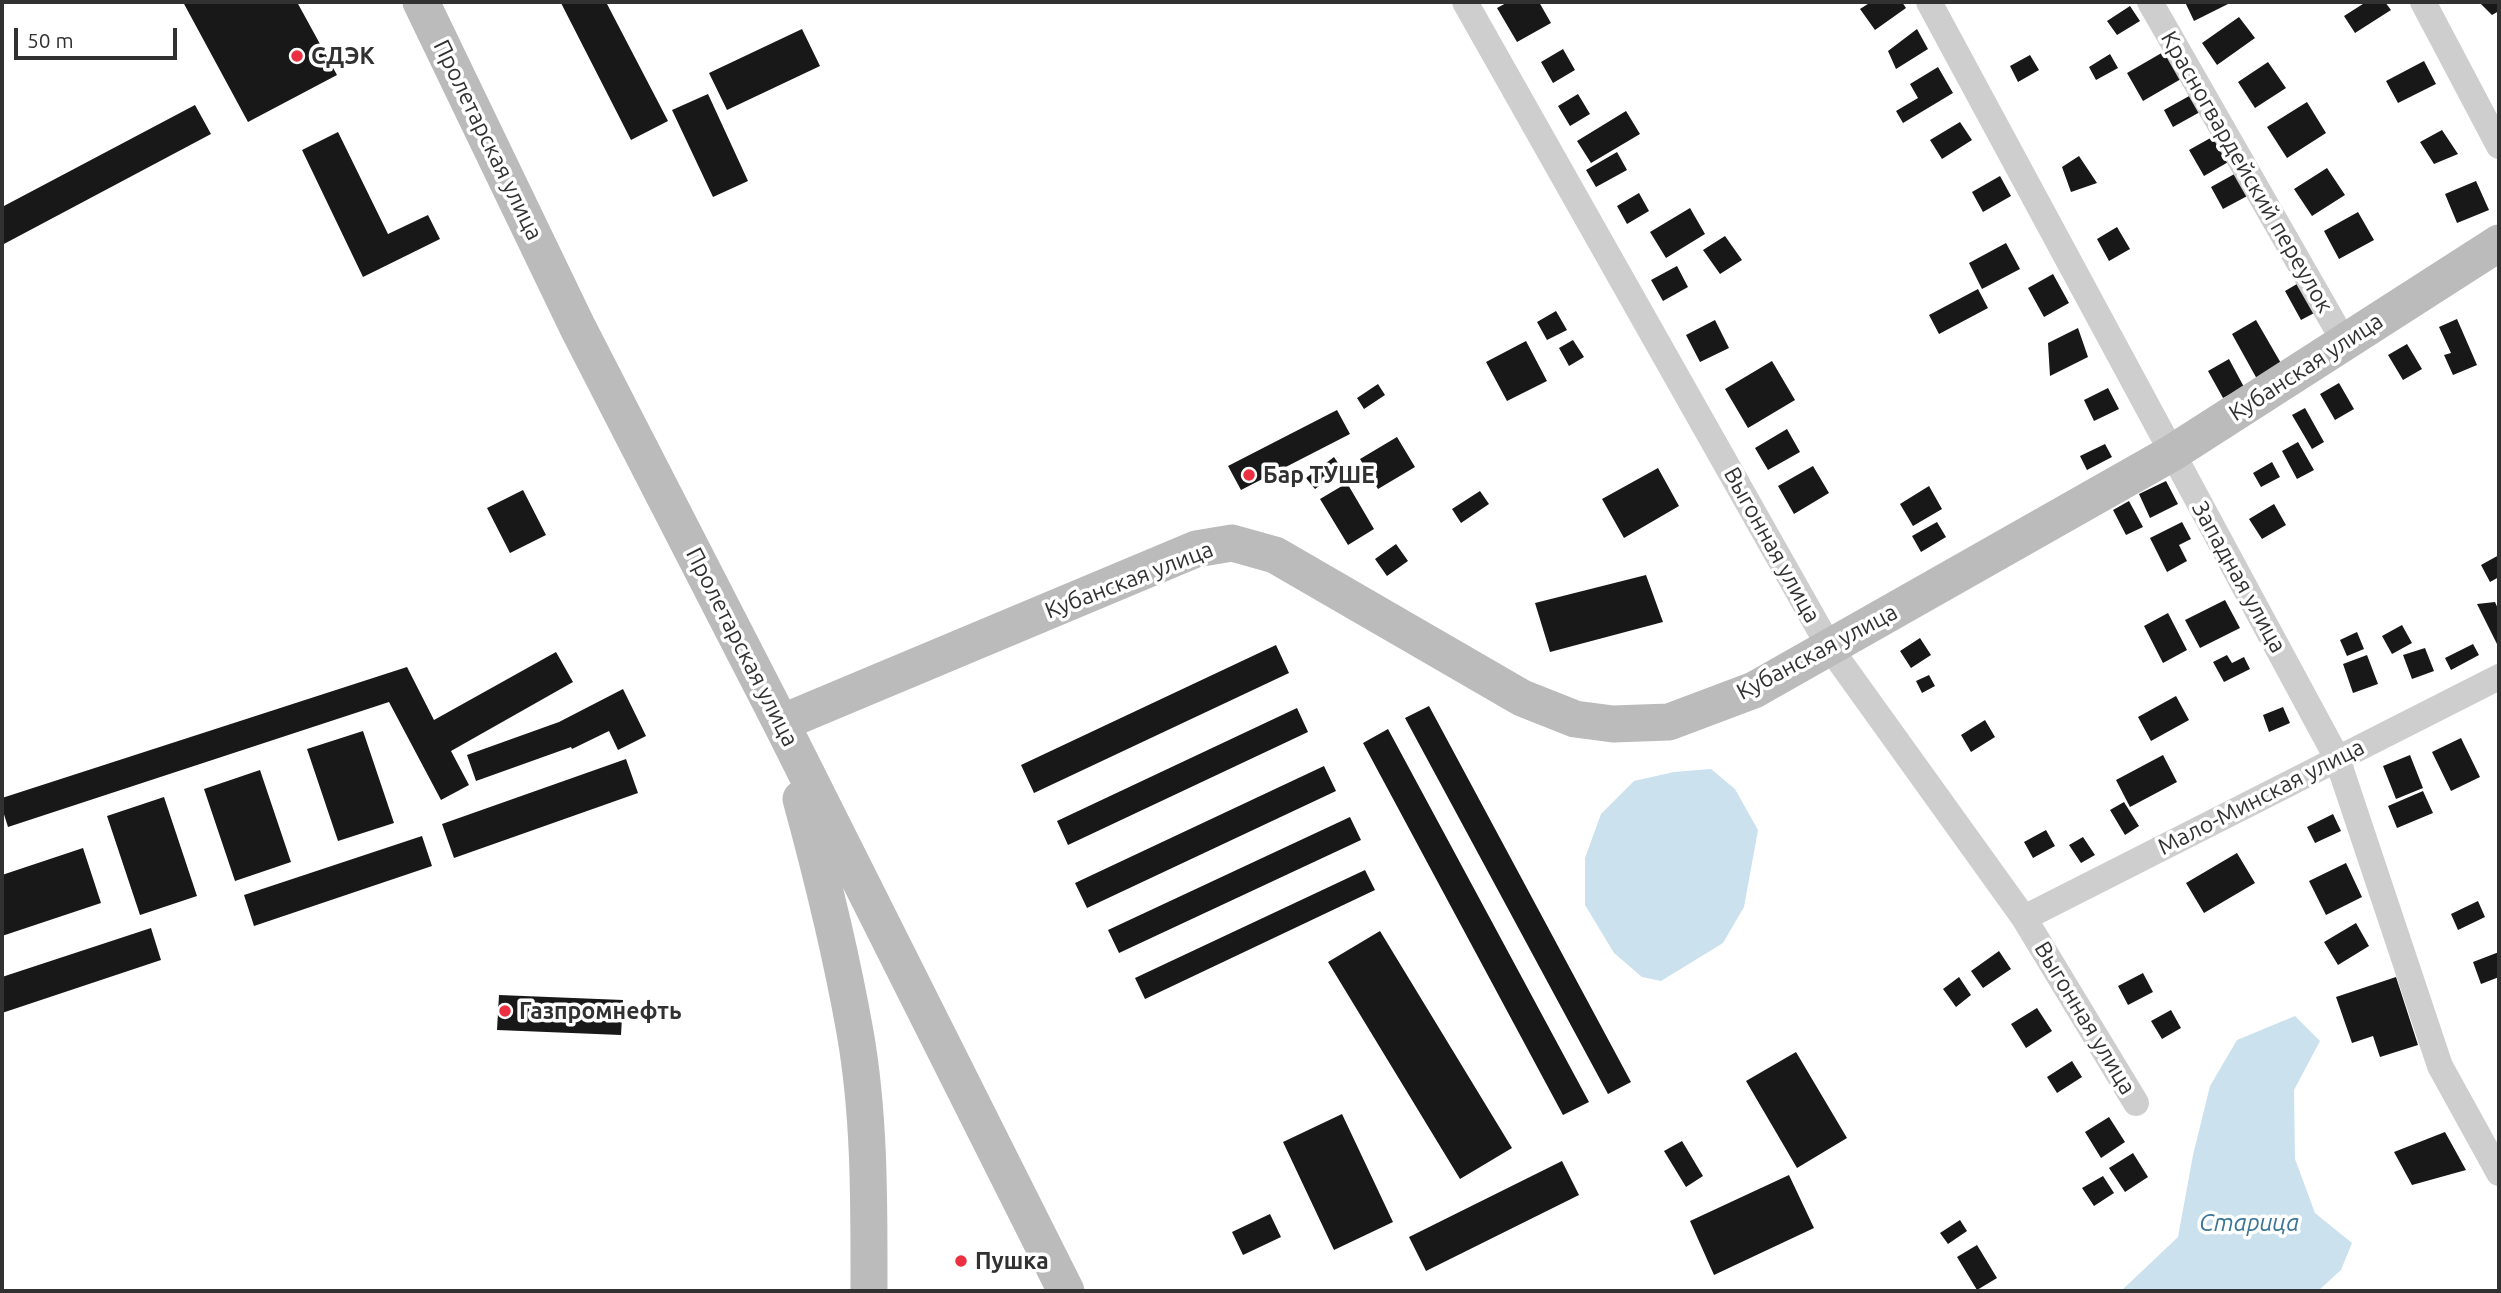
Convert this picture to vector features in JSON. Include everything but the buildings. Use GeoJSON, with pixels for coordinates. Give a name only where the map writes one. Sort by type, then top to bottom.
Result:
{"type":"FeatureCollection","features":[{"type":"Feature","properties":{"kind":"street","name":"Пролетарская улица"},"geometry":{"type":"LineString","coordinates":[[421,2],[578,328],[781,723],[1066,1291]]}},
{"type":"Feature","properties":{"kind":"street","name":"Выгонная улица"},"geometry":{"type":"LineString","coordinates":[[1465,2],[1830,648],[2024,918],[2136,1103]]}},
{"type":"Feature","properties":{"kind":"street","name":"Западная улица"},"geometry":{"type":"LineString","coordinates":[[1929,2],[2337,758],[2440,1066],[2499,1173]]}},
{"type":"Feature","properties":{"kind":"street","name":"Красногвардейский переулок"},"geometry":{"type":"LineString","coordinates":[[2150,2],[2345,343]]}},
{"type":"Feature","properties":{"kind":"street"},"geometry":{"type":"LineString","coordinates":[[2423,2],[2499,146]]}},
{"type":"Feature","properties":{"kind":"street","name":"Кубанская улица"},"geometry":{"type":"LineString","coordinates":[[781,723],[1196,549],[1232,543],[1275,555],[1522,698],[1575,719],[1613,724],[1669,722],[1754,690],[2172,453],[2499,243]]}},
{"type":"Feature","properties":{"kind":"street","name":"Мало-Минская улица"},"geometry":{"type":"LineString","coordinates":[[2024,918],[2499,677]]}},
{"type":"Feature","properties":{"kind":"street"},"geometry":{"type":"LineString","coordinates":[[781,723],[822,875],[855,1033],[867,1156],[869,1291]]}},
{"type":"Feature","properties":{"kind":"water"},"geometry":{"type":"Polygon","coordinates":[[[1711,769],[1735,789],[1758,830],[1744,907],[1723,943],[1661,981],[1642,977],[1614,953],[1585,905],[1585,858],[1601,814],[1634,781],[1674,772],[1711,769]]]}},
{"type":"Feature","properties":{"kind":"water","name":"Старица"},"geometry":{"type":"Polygon","coordinates":[[[2295,1016],[2320,1041],[2294,1090],[2295,1159],[2315,1213],[2352,1243],[2341,1270],[2318,1291],[2121,1291],[2178,1237],[2193,1155],[2210,1086],[2237,1040],[2295,1016]]]}},
{"type":"Feature","properties":{"kind":"place","name":"СДЭК"},"geometry":{"type":"Point","coordinates":[297,56]}},
{"type":"Feature","properties":{"kind":"place","name":"Бар ТУШЕ"},"geometry":{"type":"Point","coordinates":[1249,475]}},
{"type":"Feature","properties":{"kind":"place","name":"Газпромнефть"},"geometry":{"type":"Point","coordinates":[505,1011]}},
{"type":"Feature","properties":{"kind":"place","name":"Пушка"},"geometry":{"type":"Point","coordinates":[961,1261]}}]}
